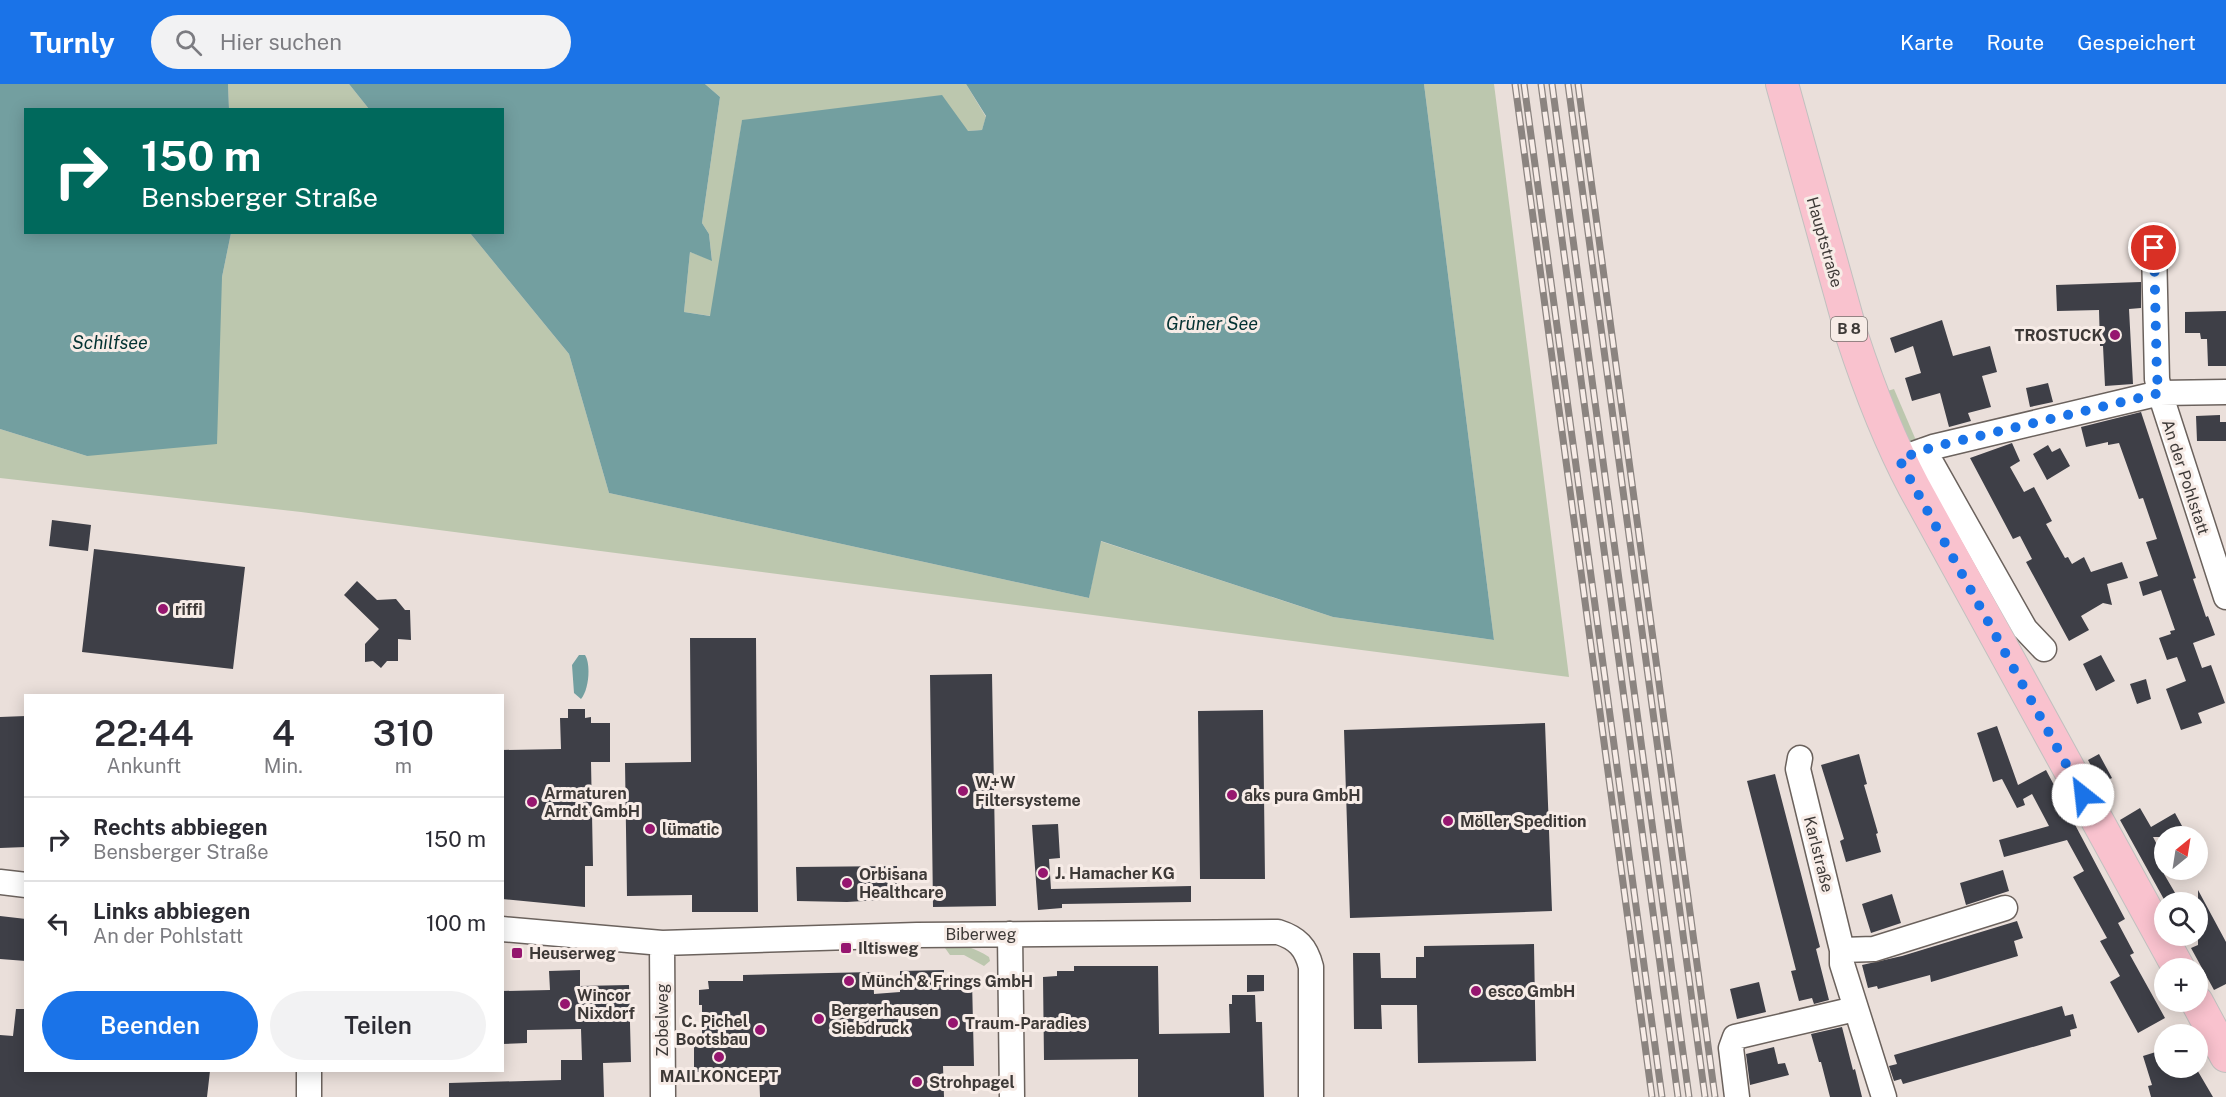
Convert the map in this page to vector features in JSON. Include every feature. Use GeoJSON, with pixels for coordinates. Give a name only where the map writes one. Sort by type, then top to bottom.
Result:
{"type":"FeatureCollection","features":[{"type":"Feature","properties":{"kind":"main road","name":"Hauptstraße"},"geometry":{"type":"LineString","coordinates":[[1782,84],[1852,336],[1879,413],[1912,455],[2173,958]]}},
{"type":"Feature","properties":{"kind":"main road"},"geometry":{"type":"LineString","coordinates":[[2204,1012],[2222,1038]]}},
{"type":"Feature","properties":{"kind":"street","name":"An der Pohlstatt"},"geometry":{"type":"LineString","coordinates":[[2154,248],[2157,378],[2160,393],[2226,597]]}},
{"type":"Feature","properties":{"kind":"street"},"geometry":{"type":"LineString","coordinates":[[1912,455],[2160,393],[2226,392]]}},
{"type":"Feature","properties":{"kind":"street","name":"Hauptstraße"},"geometry":{"type":"LineString","coordinates":[[1912,455],[2025,628],[2044,649]]}},
{"type":"Feature","properties":{"kind":"street","name":"Karlstraße"},"geometry":{"type":"LineString","coordinates":[[1800,758],[1798,769],[1842,950],[1842,964],[1884,1097]]}},
{"type":"Feature","properties":{"kind":"street"},"geometry":{"type":"LineString","coordinates":[[0,882],[24,885]]}},
{"type":"Feature","properties":{"kind":"street"},"geometry":{"type":"LineString","coordinates":[[1842,950],[1874,949],[2005,908]]}},
{"type":"Feature","properties":{"kind":"street","name":"Biberweg"},"geometry":{"type":"LineString","coordinates":[[504,929],[662,943],[1010,934],[1278,932],[1290,936],[1301,944],[1308,954],[1311,967],[1311,1097]]}},
{"type":"Feature","properties":{"kind":"street"},"geometry":{"type":"LineString","coordinates":[[1010,934],[1012,1097]]}},
{"type":"Feature","properties":{"kind":"street","name":"Zobelweg"},"geometry":{"type":"LineString","coordinates":[[662,943],[663,1097]]}},
{"type":"Feature","properties":{"kind":"street"},"geometry":{"type":"LineString","coordinates":[[1737,1097],[1731,1048],[1735,1037],[1855,1009]]}},
{"type":"Feature","properties":{"kind":"street"},"geometry":{"type":"LineString","coordinates":[[309,1072],[309,1097]]}},
{"type":"Feature","properties":{"kind":"green space"},"geometry":{"type":"Polygon","coordinates":[[[228,84],[349,84],[368,108],[229,108],[228,84]]]}},
{"type":"Feature","properties":{"kind":"green space"},"geometry":{"type":"Polygon","coordinates":[[[705,84],[966,84],[986,117],[982,130],[968,131],[742,121],[711,316],[684,312],[690,252],[712,260],[709,234],[702,223],[720,97],[705,84]]]}},
{"type":"Feature","properties":{"kind":"green space"},"geometry":{"type":"Polygon","coordinates":[[[1424,84],[1494,84],[1569,677],[301,512],[0,478],[0,429],[87,456],[222,277],[231,234],[471,234],[569,354],[609,493],[1089,598],[1100,541],[1333,617],[1494,640],[1424,84]]]}},
{"type":"Feature","properties":{"kind":"green space"},"geometry":{"type":"Polygon","coordinates":[[[1894,389],[1915,438],[1922,442],[1909,444],[1884,392],[1894,389]]]}},
{"type":"Feature","properties":{"kind":"green space"},"geometry":{"type":"Polygon","coordinates":[[[946,944],[974,949],[989,957],[990,961],[984,966],[964,955],[950,955],[945,948],[946,944]]]}},
{"type":"Feature","properties":{"kind":"water","name":"Schilfsee"},"geometry":{"type":"Polygon","coordinates":[[[0,84],[228,84],[229,108],[24,108],[24,234],[231,234],[222,277],[217,444],[87,456],[0,429],[0,84]]]}},
{"type":"Feature","properties":{"kind":"water","name":"Grüner See"},"geometry":{"type":"Polygon","coordinates":[[[349,84],[705,84],[720,97],[702,223],[709,234],[712,261],[690,252],[684,312],[710,316],[742,120],[942,95],[968,131],[982,130],[986,116],[966,84],[1424,84],[1494,640],[1333,617],[1101,541],[1089,598],[609,493],[569,354],[471,234],[504,234],[504,108],[368,108],[349,84]]]}},
{"type":"Feature","properties":{"kind":"water"},"geometry":{"type":"Polygon","coordinates":[[[579,655],[585,655],[588,671],[586,690],[581,699],[574,693],[572,665],[579,655]]]}},
{"type":"Feature","properties":{"kind":"building"},"geometry":{"type":"Polygon","coordinates":[[[2141,282],[2141,308],[2129,309],[2133,384],[2105,386],[2103,346],[2100,346],[2099,310],[2057,311],[2056,285],[2141,282]]]}},
{"type":"Feature","properties":{"kind":"building"},"geometry":{"type":"Polygon","coordinates":[[[2226,311],[2226,366],[2208,366],[2207,339],[2201,339],[2200,333],[2185,333],[2185,312],[2226,311]]]}},
{"type":"Feature","properties":{"kind":"building"},"geometry":{"type":"Polygon","coordinates":[[[1942,320],[1953,356],[1990,346],[1997,372],[1982,376],[1991,407],[1968,413],[1971,421],[1949,427],[1940,393],[1912,401],[1905,378],[1921,373],[1913,346],[1895,353],[1890,338],[1942,320]]]}},
{"type":"Feature","properties":{"kind":"building"},"geometry":{"type":"Polygon","coordinates":[[[2048,383],[2053,402],[2030,407],[2026,388],[2048,383]]]}},
{"type":"Feature","properties":{"kind":"building"},"geometry":{"type":"Polygon","coordinates":[[[2141,412],[2196,578],[2193,579],[2215,635],[2193,643],[2202,668],[2211,665],[2225,703],[2198,713],[2202,723],[2181,730],[2166,689],[2186,681],[2177,657],[2167,660],[2159,638],[2175,630],[2161,590],[2143,596],[2139,582],[2158,576],[2146,542],[2157,539],[2143,498],[2139,499],[2119,443],[2108,445],[2108,442],[2086,447],[2081,427],[2141,412]]]}},
{"type":"Feature","properties":{"kind":"building"},"geometry":{"type":"Polygon","coordinates":[[[2220,415],[2220,422],[2226,422],[2226,441],[2197,441],[2196,416],[2220,415]]]}},
{"type":"Feature","properties":{"kind":"building"},"geometry":{"type":"Polygon","coordinates":[[[2012,443],[2020,461],[2010,467],[2024,492],[2034,487],[2052,521],[2046,524],[2065,558],[2068,557],[2072,564],[2084,557],[2091,572],[2122,562],[2128,578],[2107,584],[2112,605],[2103,603],[2081,616],[2089,630],[2069,641],[2026,562],[2032,559],[2020,536],[2013,539],[1970,458],[2012,443]]]}},
{"type":"Feature","properties":{"kind":"building"},"geometry":{"type":"Polygon","coordinates":[[[2048,445],[2052,452],[2060,448],[2070,466],[2047,480],[2033,454],[2048,445]]]}},
{"type":"Feature","properties":{"kind":"building"},"geometry":{"type":"Polygon","coordinates":[[[52,520],[91,525],[88,551],[49,546],[52,520]]]}},
{"type":"Feature","properties":{"kind":"building","name":"riffi"},"geometry":{"type":"Polygon","coordinates":[[[94,549],[245,567],[233,669],[82,652],[94,549]]]}},
{"type":"Feature","properties":{"kind":"building"},"geometry":{"type":"Polygon","coordinates":[[[357,581],[377,600],[396,599],[405,610],[410,610],[411,640],[398,639],[398,661],[387,661],[381,668],[373,661],[365,662],[365,644],[379,629],[344,595],[357,581]]]}},
{"type":"Feature","properties":{"kind":"building"},"geometry":{"type":"Polygon","coordinates":[[[690,638],[756,638],[758,912],[692,912],[692,895],[627,896],[625,763],[691,762],[690,638]]]}},
{"type":"Feature","properties":{"kind":"building"},"geometry":{"type":"Polygon","coordinates":[[[2101,655],[2115,681],[2096,691],[2083,664],[2101,655]]]}},
{"type":"Feature","properties":{"kind":"building","name":"W+W Filtersysteme"},"geometry":{"type":"Polygon","coordinates":[[[992,674],[996,906],[933,907],[930,675],[992,674]]]}},
{"type":"Feature","properties":{"kind":"building"},"geometry":{"type":"Polygon","coordinates":[[[2146,679],[2151,699],[2137,704],[2130,684],[2146,679]]]}},
{"type":"Feature","properties":{"kind":"building"},"geometry":{"type":"Polygon","coordinates":[[[568,709],[585,709],[585,718],[591,717],[591,723],[610,723],[610,762],[591,762],[593,866],[585,866],[585,907],[504,899],[504,750],[561,749],[560,718],[568,718],[568,709]]]}},
{"type":"Feature","properties":{"kind":"building","name":"aks pura GmbH"},"geometry":{"type":"Polygon","coordinates":[[[1263,710],[1265,879],[1200,879],[1198,711],[1263,710]]]}},
{"type":"Feature","properties":{"kind":"building"},"geometry":{"type":"Polygon","coordinates":[[[24,716],[24,847],[0,848],[0,717],[24,716]]]}},
{"type":"Feature","properties":{"kind":"building","name":"Möller Spedition"},"geometry":{"type":"Polygon","coordinates":[[[1545,723],[1552,911],[1350,918],[1344,730],[1545,723]]]}},
{"type":"Feature","properties":{"kind":"building"},"geometry":{"type":"Polygon","coordinates":[[[1997,726],[2018,785],[2046,770],[2125,919],[2118,923],[2134,953],[2130,955],[2154,998],[2154,1012],[2162,1012],[2165,1018],[2138,1033],[2110,982],[2120,976],[2100,941],[2107,938],[2073,877],[2084,871],[2067,840],[2004,857],[1999,840],[2049,826],[2032,794],[2023,799],[2025,805],[2017,808],[2002,779],[1993,782],[1977,733],[1997,726]]]}},
{"type":"Feature","properties":{"kind":"building"},"geometry":{"type":"Polygon","coordinates":[[[1859,754],[1867,784],[1864,785],[1881,852],[1846,862],[1840,841],[1844,839],[1821,765],[1859,754]]]}},
{"type":"Feature","properties":{"kind":"building"},"geometry":{"type":"Polygon","coordinates":[[[2099,754],[2112,778],[2098,785],[2097,777],[2088,760],[2099,754]]]}},
{"type":"Feature","properties":{"kind":"building"},"geometry":{"type":"Polygon","coordinates":[[[1775,774],[1820,947],[1816,949],[1829,1000],[1814,1004],[1812,998],[1799,1001],[1791,971],[1796,970],[1747,781],[1775,774]]]}},
{"type":"Feature","properties":{"kind":"building"},"geometry":{"type":"Polygon","coordinates":[[[2140,808],[2151,827],[2175,813],[2182,826],[2154,826],[2153,837],[2154,880],[2168,880],[2175,892],[2160,892],[2120,820],[2140,808]]]}},
{"type":"Feature","properties":{"kind":"building"},"geometry":{"type":"Polygon","coordinates":[[[1058,824],[1060,858],[1049,859],[1051,889],[1191,886],[1191,902],[1062,904],[1062,908],[1038,910],[1032,825],[1058,824]]]}},
{"type":"Feature","properties":{"kind":"building","name":"Orbisana Healthcare"},"geometry":{"type":"Polygon","coordinates":[[[897,866],[897,899],[847,902],[797,901],[796,867],[897,866]]]}},
{"type":"Feature","properties":{"kind":"building"},"geometry":{"type":"Polygon","coordinates":[[[2003,870],[2009,891],[1966,905],[1960,883],[2003,870]]]}},
{"type":"Feature","properties":{"kind":"building"},"geometry":{"type":"Polygon","coordinates":[[[1892,894],[1901,923],[1871,933],[1862,904],[1892,894]]]}},
{"type":"Feature","properties":{"kind":"building"},"geometry":{"type":"Polygon","coordinates":[[[2208,909],[2226,942],[2226,984],[2214,990],[2208,979],[2208,958],[2196,958],[2191,948],[2208,946],[2208,909]]]}},
{"type":"Feature","properties":{"kind":"building"},"geometry":{"type":"Polygon","coordinates":[[[0,916],[24,919],[24,961],[0,959],[0,916]]]}},
{"type":"Feature","properties":{"kind":"building"},"geometry":{"type":"Polygon","coordinates":[[[2017,921],[2023,938],[2014,941],[2018,956],[1931,982],[1930,975],[1878,989],[1877,986],[1868,988],[1862,965],[1902,956],[2017,921]]]}},
{"type":"Feature","properties":{"kind":"building","name":"esco GmbH"},"geometry":{"type":"Polygon","coordinates":[[[1534,944],[1536,1061],[1418,1063],[1417,1005],[1381,1005],[1382,1029],[1354,1029],[1353,953],[1380,953],[1381,978],[1416,978],[1416,957],[1424,957],[1424,946],[1534,944]]]}},
{"type":"Feature","properties":{"kind":"building"},"geometry":{"type":"Polygon","coordinates":[[[1074,966],[1158,966],[1159,1034],[1230,1033],[1229,1004],[1232,1004],[1232,995],[1255,995],[1256,1022],[1262,1022],[1264,1097],[1138,1097],[1138,1059],[1044,1060],[1043,977],[1057,976],[1057,971],[1074,971],[1074,966]]]}},
{"type":"Feature","properties":{"kind":"building"},"geometry":{"type":"Polygon","coordinates":[[[580,970],[580,986],[629,985],[631,1062],[603,1063],[604,1097],[449,1097],[449,1083],[561,1080],[561,1060],[582,1060],[581,1029],[527,1030],[527,1043],[504,1044],[504,991],[550,990],[549,971],[580,970]]]}},
{"type":"Feature","properties":{"kind":"building"},"geometry":{"type":"Polygon","coordinates":[[[944,970],[944,976],[958,976],[958,980],[972,980],[974,1066],[943,1066],[944,1097],[760,1097],[759,1071],[694,1072],[694,1042],[702,1042],[702,1005],[699,1005],[699,990],[709,989],[708,981],[743,981],[743,975],[873,972],[874,994],[900,992],[900,971],[944,970]]]}},
{"type":"Feature","properties":{"kind":"building"},"geometry":{"type":"Polygon","coordinates":[[[1247,975],[1264,975],[1264,991],[1247,992],[1247,975]]]}},
{"type":"Feature","properties":{"kind":"building"},"geometry":{"type":"Polygon","coordinates":[[[1759,982],[1766,1012],[1737,1019],[1730,989],[1759,982]]]}},
{"type":"Feature","properties":{"kind":"building"},"geometry":{"type":"Polygon","coordinates":[[[2062,1006],[2065,1016],[2073,1014],[2077,1028],[2070,1030],[2071,1036],[1903,1084],[1901,1079],[1894,1081],[1889,1066],[1897,1064],[1894,1055],[2062,1006]]]}},
{"type":"Feature","properties":{"kind":"building"},"geometry":{"type":"Polygon","coordinates":[[[16,1009],[24,1009],[24,1072],[210,1072],[207,1097],[0,1097],[0,1035],[13,1036],[16,1009]]]}},
{"type":"Feature","properties":{"kind":"building"},"geometry":{"type":"Polygon","coordinates":[[[1842,1027],[1862,1097],[1830,1097],[1811,1034],[1842,1027]]]}},
{"type":"Feature","properties":{"kind":"building"},"geometry":{"type":"Polygon","coordinates":[[[1774,1047],[1778,1064],[1785,1063],[1789,1075],[1750,1085],[1746,1054],[1774,1047]]]}},
{"type":"Feature","properties":{"kind":"building"},"geometry":{"type":"Polygon","coordinates":[[[2154,1053],[2154,1078],[2202,1078],[2213,1097],[2151,1097],[2148,1086],[2152,1085],[2143,1056],[2154,1053]]]}},
{"type":"Feature","properties":{"kind":"railway"},"geometry":{"type":"LineString","coordinates":[[1515,84],[1652,1097]]}},
{"type":"Feature","properties":{"kind":"railway"},"geometry":{"type":"LineString","coordinates":[[1524,84],[1662,1097]]}},
{"type":"Feature","properties":{"kind":"railway"},"geometry":{"type":"LineString","coordinates":[[1541,84],[1678,1097]]}},
{"type":"Feature","properties":{"kind":"railway"},"geometry":{"type":"LineString","coordinates":[[1552,84],[1689,1097]]}},
{"type":"Feature","properties":{"kind":"railway"},"geometry":{"type":"LineString","coordinates":[[1568,84],[1705,1097]]}},
{"type":"Feature","properties":{"kind":"railway"},"geometry":{"type":"LineString","coordinates":[[1578,84],[1715,1097]]}},
{"type":"Feature","properties":{"kind":"place","name":"TROSTUCK"},"geometry":{"type":"Point","coordinates":[2115,335]}},
{"type":"Feature","properties":{"kind":"place","name":"riffi"},"geometry":{"type":"Point","coordinates":[163,609]}},
{"type":"Feature","properties":{"kind":"place","name":"W+W Filtersysteme"},"geometry":{"type":"Point","coordinates":[963,791]}},
{"type":"Feature","properties":{"kind":"place","name":"aks pura GmbH"},"geometry":{"type":"Point","coordinates":[1232,795]}},
{"type":"Feature","properties":{"kind":"place","name":"Armaturen Arndt GmbH"},"geometry":{"type":"Point","coordinates":[532,802]}},
{"type":"Feature","properties":{"kind":"place","name":"Möller Spedition"},"geometry":{"type":"Point","coordinates":[1448,821]}},
{"type":"Feature","properties":{"kind":"place","name":"lümatic"},"geometry":{"type":"Point","coordinates":[650,829]}},
{"type":"Feature","properties":{"kind":"place","name":"J. Hamacher KG"},"geometry":{"type":"Point","coordinates":[1043,873]}},
{"type":"Feature","properties":{"kind":"place","name":"Orbisana Healthcare"},"geometry":{"type":"Point","coordinates":[847,883]}},
{"type":"Feature","properties":{"kind":"place","name":"Iltisweg"},"geometry":{"type":"Point","coordinates":[846,948]}},
{"type":"Feature","properties":{"kind":"place","name":"Heuserweg"},"geometry":{"type":"Point","coordinates":[517,953]}},
{"type":"Feature","properties":{"kind":"place","name":"Münch & Frings GmbH"},"geometry":{"type":"Point","coordinates":[849,981]}},
{"type":"Feature","properties":{"kind":"place","name":"esco GmbH"},"geometry":{"type":"Point","coordinates":[1476,991]}},
{"type":"Feature","properties":{"kind":"place","name":"Wincor Nixdorf"},"geometry":{"type":"Point","coordinates":[565,1004]}},
{"type":"Feature","properties":{"kind":"place","name":"Bergerhausen Siebdruck"},"geometry":{"type":"Point","coordinates":[819,1019]}},
{"type":"Feature","properties":{"kind":"place","name":"Traum-Paradies"},"geometry":{"type":"Point","coordinates":[953,1023]}},
{"type":"Feature","properties":{"kind":"place","name":"C. Pichel Bootsbau"},"geometry":{"type":"Point","coordinates":[760,1030]}},
{"type":"Feature","properties":{"kind":"place","name":"MAILKONCEPT"},"geometry":{"type":"Point","coordinates":[719,1057]}},
{"type":"Feature","properties":{"kind":"place","name":"Strohpagel"},"geometry":{"type":"Point","coordinates":[917,1082]}},
{"type":"Feature","properties":{"kind":"route"},"geometry":{"type":"LineString","coordinates":[[2083,795],[1899,459],[1933,447],[2160,393],[2157,378],[2154,248]]}}]}
